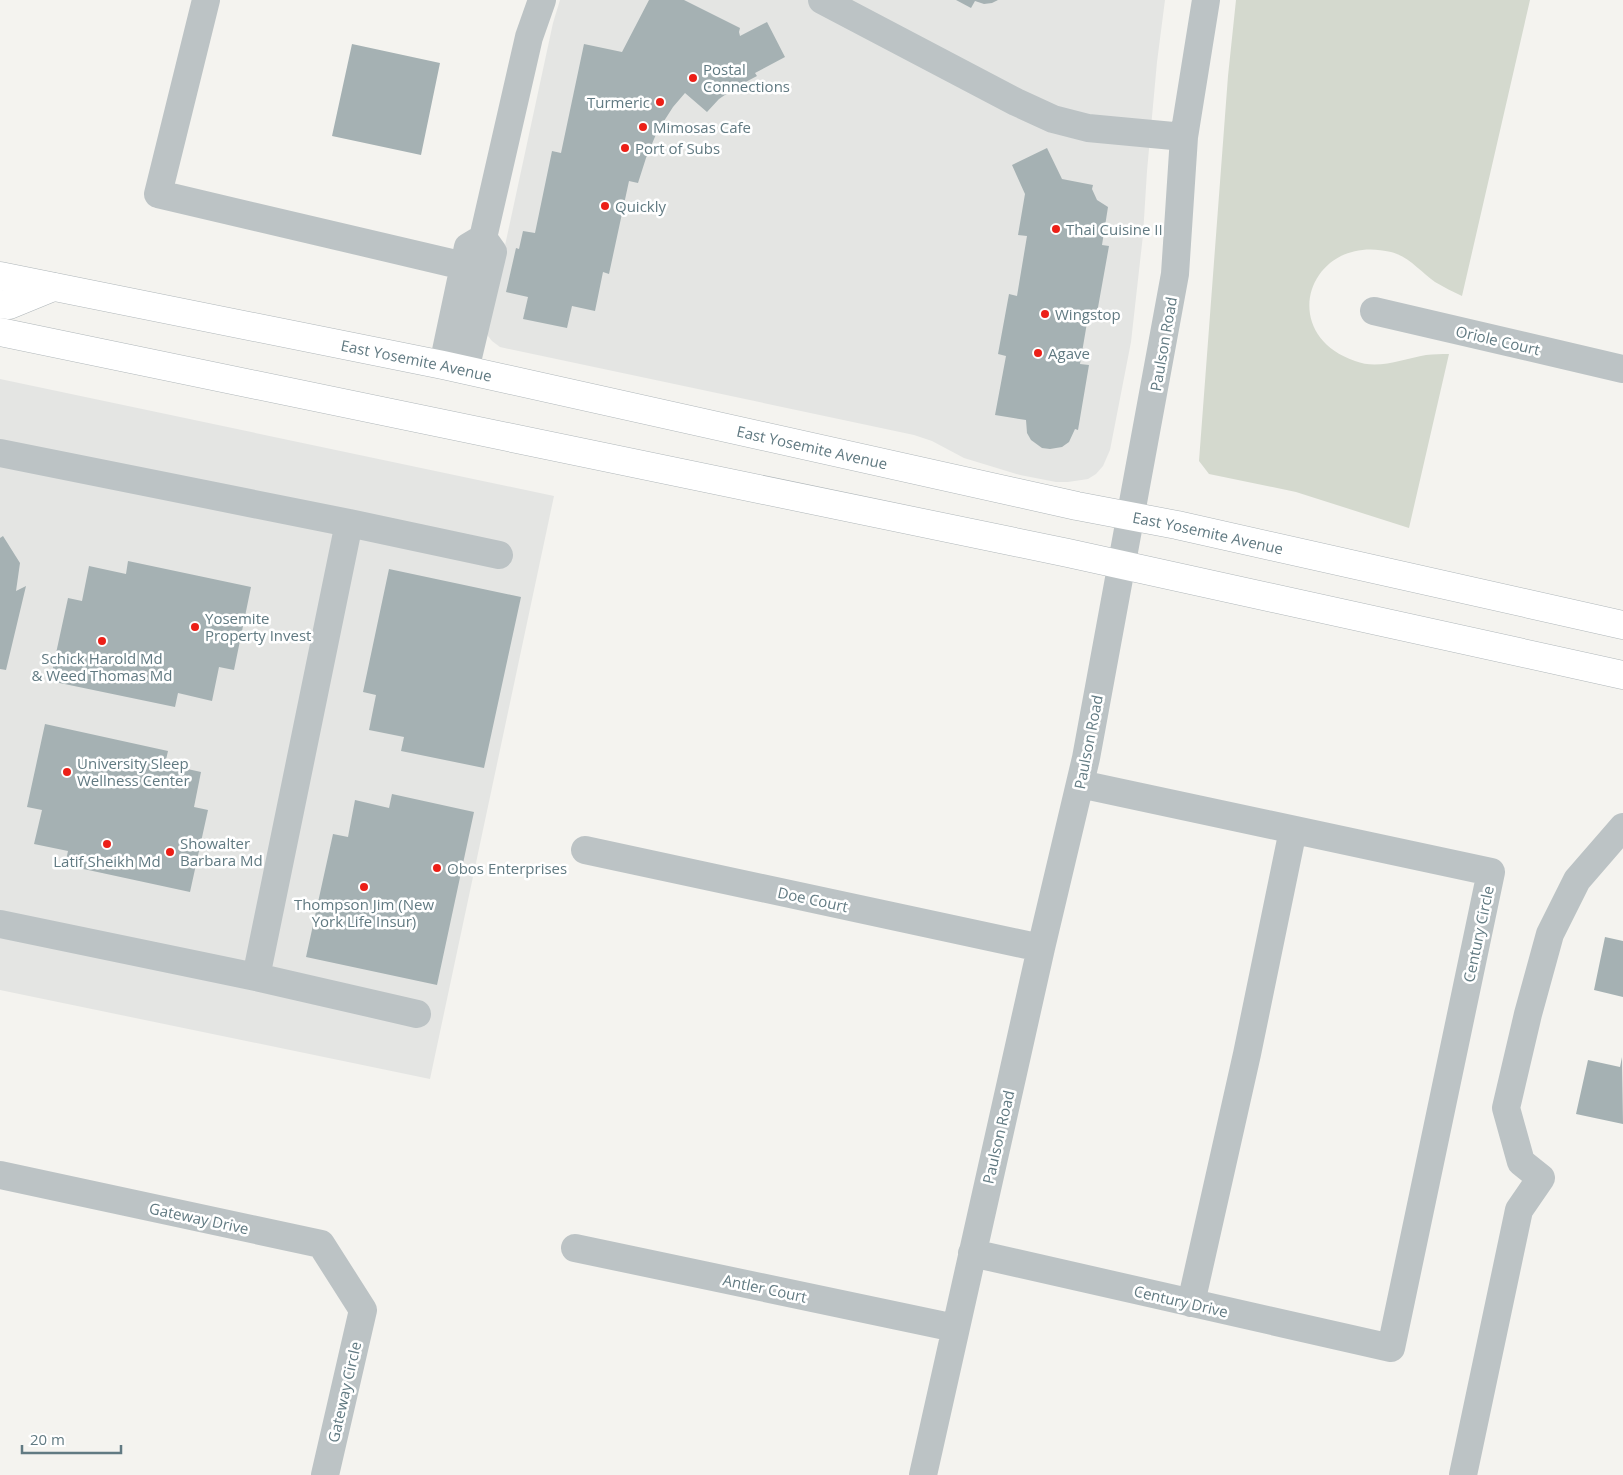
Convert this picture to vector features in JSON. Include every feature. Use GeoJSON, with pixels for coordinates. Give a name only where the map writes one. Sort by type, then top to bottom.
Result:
{"type":"FeatureCollection","features":[{"type":"Feature","properties":{"kind":"main road","name":"East Yosemite Avenue"},"geometry":{"type":"LineString","coordinates":[[0,276],[454,368],[1130,517],[1177,525],[1623,625]]}},
{"type":"Feature","properties":{"kind":"main road"},"geometry":{"type":"LineString","coordinates":[[0,304],[9,305],[53,287]]}},
{"type":"Feature","properties":{"kind":"main road"},"geometry":{"type":"LineString","coordinates":[[0,332],[1121,565],[1623,675]]}},
{"type":"Feature","properties":{"kind":"street"},"geometry":{"type":"LineString","coordinates":[[206,0],[158,194],[464,266]]}},
{"type":"Feature","properties":{"kind":"street"},"geometry":{"type":"LineString","coordinates":[[454,368],[464,266],[468,247],[483,238],[529,37],[542,0]]}},
{"type":"Feature","properties":{"kind":"street"},"geometry":{"type":"LineString","coordinates":[[822,0],[1053,120],[1088,128],[1184,137]]}},
{"type":"Feature","properties":{"kind":"street","name":"Paulson Road"},"geometry":{"type":"LineString","coordinates":[[922,1475],[1080,784],[1175,274],[1184,137],[1206,0]]}},
{"type":"Feature","properties":{"kind":"street"},"geometry":{"type":"LineString","coordinates":[[454,368],[493,252],[483,238]]}},
{"type":"Feature","properties":{"kind":"street","name":"Oriole Court"},"geometry":{"type":"LineString","coordinates":[[1374,311],[1623,369]]}},
{"type":"Feature","properties":{"kind":"street"},"geometry":{"type":"LineString","coordinates":[[0,453],[350,523],[499,555]]}},
{"type":"Feature","properties":{"kind":"street"},"geometry":{"type":"LineString","coordinates":[[256,977],[350,523]]}},
{"type":"Feature","properties":{"kind":"street","name":"Century Circle"},"geometry":{"type":"LineString","coordinates":[[1080,784],[1491,872],[1390,1348]]}},
{"type":"Feature","properties":{"kind":"street"},"geometry":{"type":"LineString","coordinates":[[1463,1475],[1519,1210],[1541,1178],[1521,1162],[1506,1108],[1526,1023],[1550,934],[1577,880],[1623,827]]}},
{"type":"Feature","properties":{"kind":"street"},"geometry":{"type":"LineString","coordinates":[[1191,1303],[1247,1054],[1293,830]]}},
{"type":"Feature","properties":{"kind":"street","name":"Doe Court"},"geometry":{"type":"LineString","coordinates":[[585,850],[1041,948]]}},
{"type":"Feature","properties":{"kind":"street"},"geometry":{"type":"LineString","coordinates":[[0,924],[256,977],[417,1014]]}},
{"type":"Feature","properties":{"kind":"street","name":"Gateway Drive"},"geometry":{"type":"LineString","coordinates":[[0,1176],[320,1244],[363,1310]]}},
{"type":"Feature","properties":{"kind":"street","name":"Antler Court"},"geometry":{"type":"LineString","coordinates":[[575,1248],[955,1328]]}},
{"type":"Feature","properties":{"kind":"street","name":"Century Drive"},"geometry":{"type":"LineString","coordinates":[[972,1253],[1390,1348]]}},
{"type":"Feature","properties":{"kind":"street","name":"Gateway Circle"},"geometry":{"type":"LineString","coordinates":[[325,1475],[363,1310]]}},
{"type":"Feature","properties":{"kind":"shaded area"},"geometry":{"type":"Polygon","coordinates":[[[560,0],[1165,0],[1157,62],[1143,235],[1131,342],[1110,450],[1103,466],[1088,479],[1068,482],[1056,482],[1020,475],[964,458],[932,441],[914,435],[500,347],[492,341],[488,336],[487,329],[553,23],[560,0]]]}},
{"type":"Feature","properties":{"kind":"shaded area"},"geometry":{"type":"Polygon","coordinates":[[[1236,0],[1530,0],[1462,296],[1435,282],[1397,254],[1363,250],[1340,257],[1323,270],[1312,288],[1309,309],[1315,329],[1330,347],[1355,361],[1382,364],[1426,355],[1449,354],[1409,528],[1296,492],[1209,474],[1199,461],[1228,76],[1236,0]]]}},
{"type":"Feature","properties":{"kind":"shaded area"},"geometry":{"type":"Polygon","coordinates":[[[0,379],[554,496],[430,1079],[0,990],[0,379]]]}},
{"type":"Feature","properties":{"kind":"building"},"geometry":{"type":"Polygon","coordinates":[[[649,0],[684,0],[740,28],[740,36],[767,22],[785,57],[755,73],[757,76],[719,99],[707,112],[685,93],[673,107],[657,132],[638,183],[629,181],[609,274],[603,272],[595,311],[572,306],[567,328],[523,319],[528,297],[506,292],[516,248],[519,249],[523,231],[535,233],[552,151],[561,153],[584,44],[622,52],[649,0]]]}},
{"type":"Feature","properties":{"kind":"building"},"geometry":{"type":"Polygon","coordinates":[[[956,0],[998,0],[984,4],[975,1],[971,8],[956,0]]]}},
{"type":"Feature","properties":{"kind":"building"},"geometry":{"type":"Polygon","coordinates":[[[352,44],[440,63],[421,155],[332,136],[352,44]]]}},
{"type":"Feature","properties":{"kind":"building"},"geometry":{"type":"Polygon","coordinates":[[[1047,148],[1062,179],[1093,185],[1092,189],[1097,200],[1108,207],[1102,245],[1109,246],[1097,313],[1089,311],[1080,364],[1089,365],[1078,430],[1075,429],[1069,442],[1062,447],[1050,449],[1042,448],[1031,440],[1027,433],[1026,420],[995,415],[1006,356],[998,354],[1009,294],[1017,296],[1027,236],[1018,235],[1025,194],[1012,165],[1047,148]]]}},
{"type":"Feature","properties":{"kind":"building"},"geometry":{"type":"Polygon","coordinates":[[[3,536],[20,563],[16,591],[26,586],[6,670],[0,669],[0,538],[3,536]]]}},
{"type":"Feature","properties":{"kind":"building"},"geometry":{"type":"Polygon","coordinates":[[[128,561],[251,587],[234,670],[219,667],[212,701],[178,693],[175,707],[50,681],[68,598],[82,601],[89,566],[126,574],[128,561]]]}},
{"type":"Feature","properties":{"kind":"building"},"geometry":{"type":"Polygon","coordinates":[[[389,569],[521,597],[484,768],[401,751],[404,737],[369,730],[376,695],[363,692],[389,569]]]}},
{"type":"Feature","properties":{"kind":"building"},"geometry":{"type":"Polygon","coordinates":[[[45,724],[168,751],[165,764],[201,772],[194,807],[208,810],[190,892],[65,865],[68,851],[34,844],[42,810],[27,807],[45,724]]]}},
{"type":"Feature","properties":{"kind":"building"},"geometry":{"type":"Polygon","coordinates":[[[392,794],[474,812],[437,985],[306,957],[333,834],[348,837],[355,800],[389,808],[392,794]]]}},
{"type":"Feature","properties":{"kind":"building"},"geometry":{"type":"Polygon","coordinates":[[[1605,937],[1623,941],[1623,997],[1594,990],[1605,937]]]}},
{"type":"Feature","properties":{"kind":"building"},"geometry":{"type":"Polygon","coordinates":[[[1622,1057],[1623,1124],[1576,1114],[1588,1060],[1620,1067],[1622,1057]]]}},
{"type":"Feature","properties":{"kind":"place","name":"Postal Connections"},"geometry":{"type":"Point","coordinates":[693,78]}},
{"type":"Feature","properties":{"kind":"place","name":"Turmeric"},"geometry":{"type":"Point","coordinates":[660,102]}},
{"type":"Feature","properties":{"kind":"place","name":"Mimosas Cafe"},"geometry":{"type":"Point","coordinates":[643,127]}},
{"type":"Feature","properties":{"kind":"place","name":"Port of Subs"},"geometry":{"type":"Point","coordinates":[625,148]}},
{"type":"Feature","properties":{"kind":"place","name":"Quickly"},"geometry":{"type":"Point","coordinates":[605,206]}},
{"type":"Feature","properties":{"kind":"place","name":"Thai Cuisine II"},"geometry":{"type":"Point","coordinates":[1056,229]}},
{"type":"Feature","properties":{"kind":"place","name":"Wingstop"},"geometry":{"type":"Point","coordinates":[1045,314]}},
{"type":"Feature","properties":{"kind":"place","name":"Agave"},"geometry":{"type":"Point","coordinates":[1038,353]}},
{"type":"Feature","properties":{"kind":"place","name":"Yosemite Property Invest"},"geometry":{"type":"Point","coordinates":[195,627]}},
{"type":"Feature","properties":{"kind":"place","name":"Schick Harold Md & Weed Thomas Md"},"geometry":{"type":"Point","coordinates":[102,641]}},
{"type":"Feature","properties":{"kind":"place","name":"University Sleep Wellness Center"},"geometry":{"type":"Point","coordinates":[67,772]}},
{"type":"Feature","properties":{"kind":"place","name":"Latif Sheikh Md"},"geometry":{"type":"Point","coordinates":[107,844]}},
{"type":"Feature","properties":{"kind":"place","name":"Showalter Barbara Md"},"geometry":{"type":"Point","coordinates":[170,852]}},
{"type":"Feature","properties":{"kind":"place","name":"Obos Enterprises"},"geometry":{"type":"Point","coordinates":[437,868]}},
{"type":"Feature","properties":{"kind":"place","name":"Thompson Jim (New York Life Insur)"},"geometry":{"type":"Point","coordinates":[364,887]}}]}
